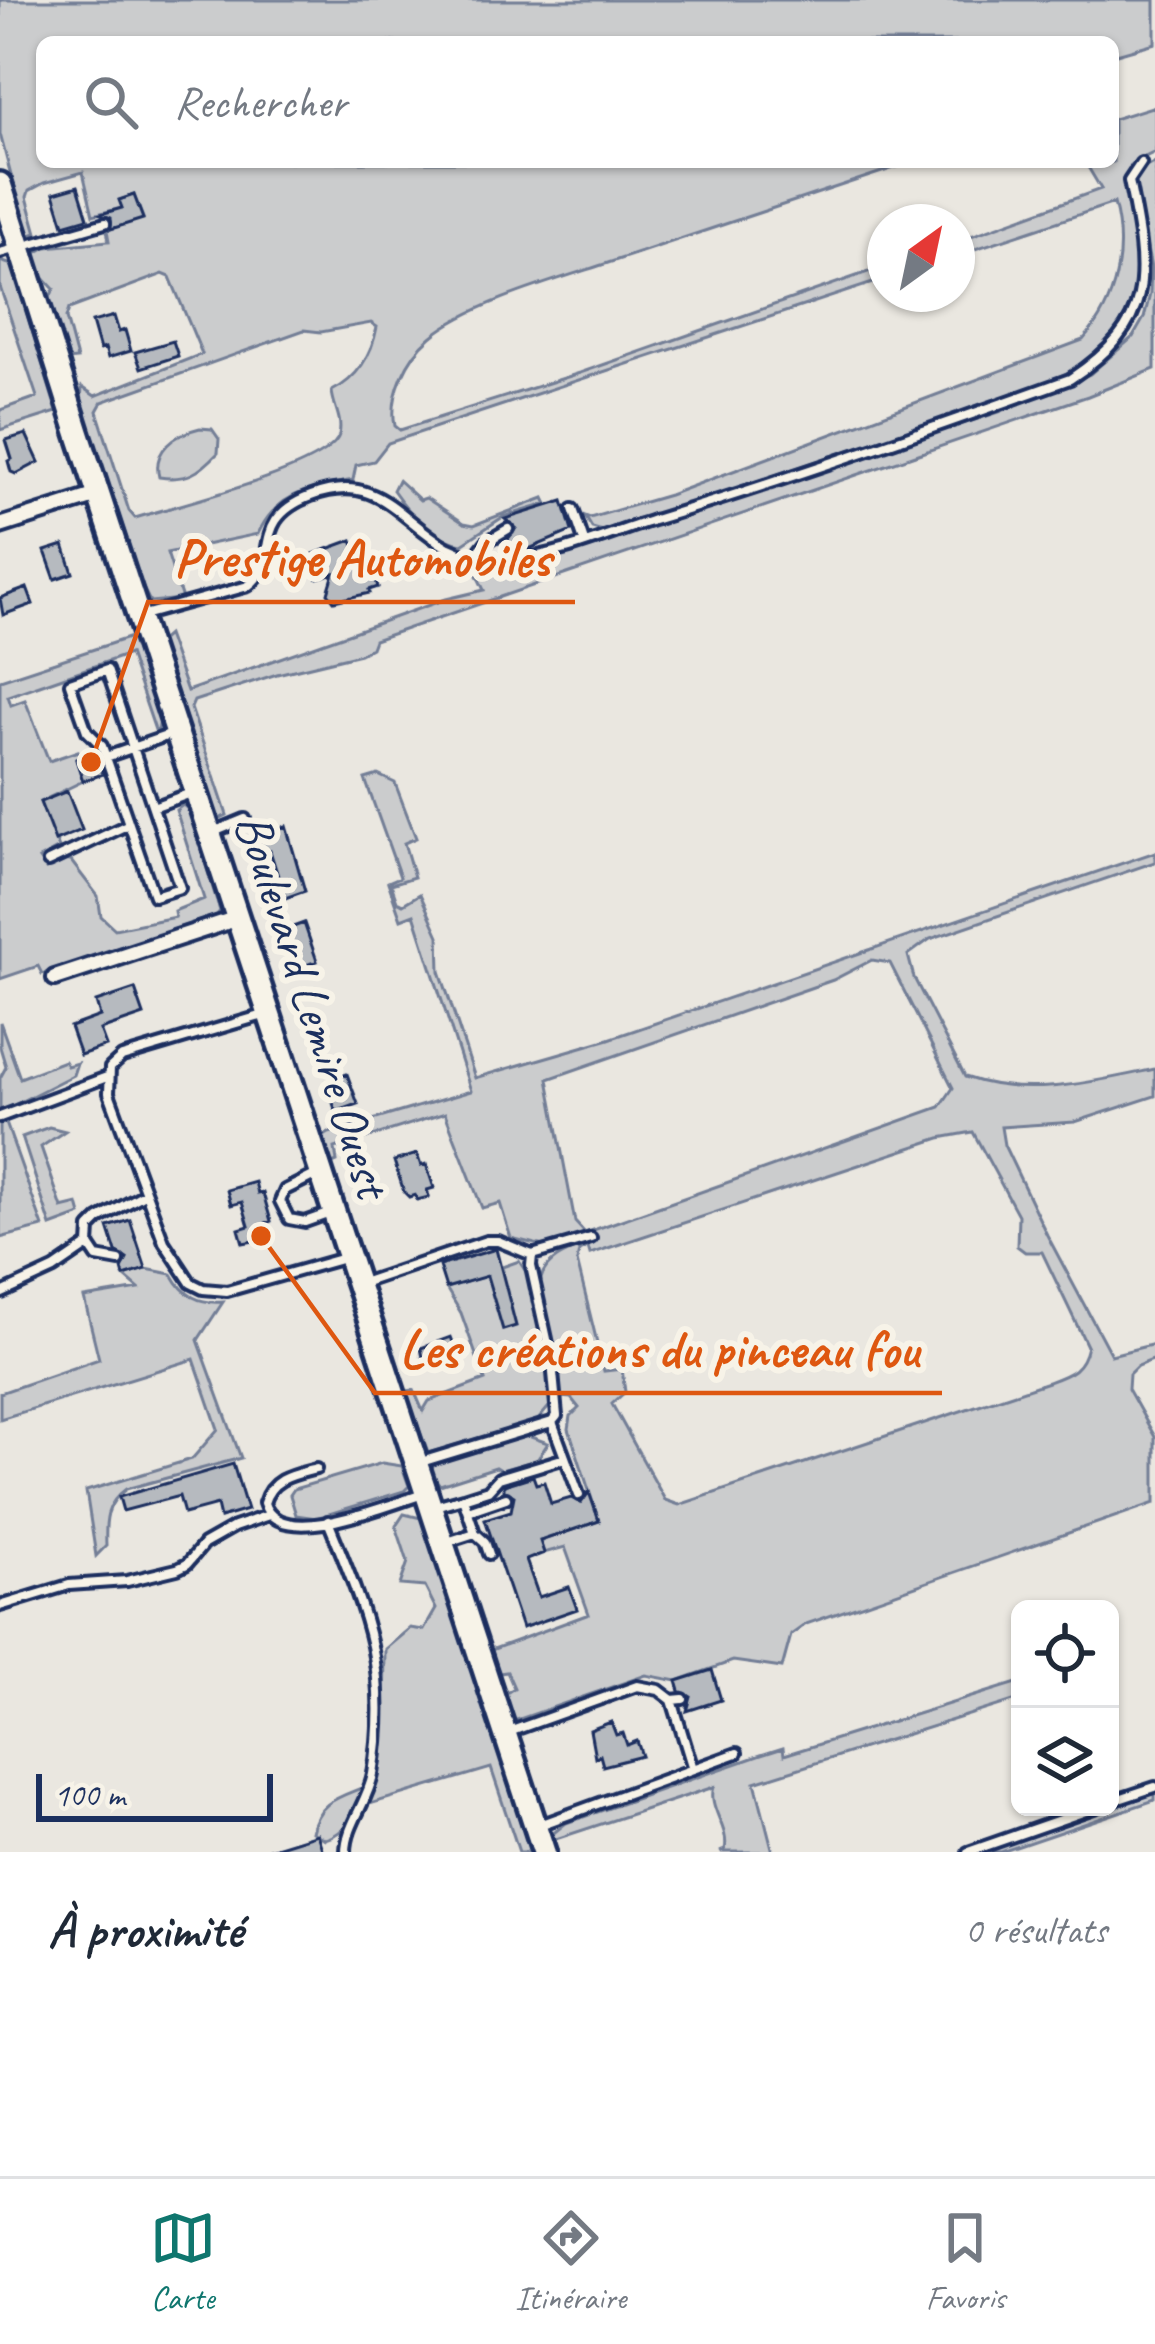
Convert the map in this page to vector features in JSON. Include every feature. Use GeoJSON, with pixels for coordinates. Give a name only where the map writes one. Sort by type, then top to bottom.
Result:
{"type":"FeatureCollection","features":[{"type":"Feature","properties":{"kind":"main road","name":"Boulevard Lemire Ouest"},"geometry":{"type":"LineString","coordinates":[[0,184],[9,250],[139,617],[443,1544],[499,1682],[505,1733],[544,1852]]}},
{"type":"Feature","properties":{"kind":"street"},"geometry":{"type":"LineString","coordinates":[[0,526],[98,495]]}},
{"type":"Feature","properties":{"kind":"street"},"geometry":{"type":"LineString","coordinates":[[55,978],[238,918]]}},
{"type":"Feature","properties":{"kind":"lane"},"geometry":{"type":"LineString","coordinates":[[139,617],[248,586],[260,574],[272,524],[281,512],[314,495],[370,492],[444,545],[473,557],[521,559],[903,439],[1070,379],[1092,367],[1133,329],[1147,294],[1148,267],[1129,181],[1142,163]]}},
{"type":"Feature","properties":{"kind":"lane"},"geometry":{"type":"LineString","coordinates":[[9,250],[104,224]]}},
{"type":"Feature","properties":{"kind":"lane"},"geometry":{"type":"LineString","coordinates":[[573,509],[584,541]]}},
{"type":"Feature","properties":{"kind":"lane"},"geometry":{"type":"LineString","coordinates":[[473,557],[508,529]]}},
{"type":"Feature","properties":{"kind":"lane"},"geometry":{"type":"LineString","coordinates":[[107,670],[180,888],[154,896],[106,757],[87,731],[70,683],[107,670]]}},
{"type":"Feature","properties":{"kind":"lane"},"geometry":{"type":"LineString","coordinates":[[106,757],[176,732]]}},
{"type":"Feature","properties":{"kind":"lane"},"geometry":{"type":"LineString","coordinates":[[153,807],[196,791]]}},
{"type":"Feature","properties":{"kind":"lane"},"geometry":{"type":"LineString","coordinates":[[210,834],[245,819]]}},
{"type":"Feature","properties":{"kind":"lane"},"geometry":{"type":"LineString","coordinates":[[47,862],[129,824]]}},
{"type":"Feature","properties":{"kind":"lane"},"geometry":{"type":"LineString","coordinates":[[0,1117],[107,1077],[122,1057],[269,1014]]}},
{"type":"Feature","properties":{"kind":"lane"},"geometry":{"type":"LineString","coordinates":[[107,1077],[146,1193],[183,1276],[202,1289],[227,1292],[349,1257]]}},
{"type":"Feature","properties":{"kind":"lane"},"geometry":{"type":"LineString","coordinates":[[320,1172],[285,1190],[280,1201],[289,1219],[296,1222],[334,1211]]}},
{"type":"Feature","properties":{"kind":"lane"},"geometry":{"type":"LineString","coordinates":[[119,1261],[97,1257],[89,1245],[90,1228],[146,1193]]}},
{"type":"Feature","properties":{"kind":"lane"},"geometry":{"type":"LineString","coordinates":[[358,1285],[486,1241],[532,1255],[591,1238]]}},
{"type":"Feature","properties":{"kind":"lane"},"geometry":{"type":"LineString","coordinates":[[2,1293],[54,1269],[89,1245]]}},
{"type":"Feature","properties":{"kind":"lane"},"geometry":{"type":"LineString","coordinates":[[532,1255],[552,1362],[557,1411],[552,1422],[579,1495]]}},
{"type":"Feature","properties":{"kind":"lane"},"geometry":{"type":"LineString","coordinates":[[417,1464],[552,1422]]}},
{"type":"Feature","properties":{"kind":"lane"},"geometry":{"type":"LineString","coordinates":[[316,1469],[287,1477],[271,1488],[264,1503],[269,1515],[285,1526],[463,1498],[488,1490],[500,1478],[565,1457]]}},
{"type":"Feature","properties":{"kind":"lane"},"geometry":{"type":"LineString","coordinates":[[463,1498],[477,1539],[485,1542],[489,1554]]}},
{"type":"Feature","properties":{"kind":"lane"},"geometry":{"type":"LineString","coordinates":[[467,1511],[506,1498]]}},
{"type":"Feature","properties":{"kind":"lane"},"geometry":{"type":"LineString","coordinates":[[0,1606],[69,1585],[127,1581],[177,1569],[204,1544],[269,1515]]}},
{"type":"Feature","properties":{"kind":"lane"},"geometry":{"type":"LineString","coordinates":[[328,1522],[368,1620],[380,1690],[371,1785],[346,1838],[346,1852]]}},
{"type":"Feature","properties":{"kind":"lane"},"geometry":{"type":"LineString","coordinates":[[443,1544],[475,1533]]}},
{"type":"Feature","properties":{"kind":"lane"},"geometry":{"type":"LineString","coordinates":[[505,1733],[647,1686],[678,1700],[693,1769]]}},
{"type":"Feature","properties":{"kind":"lane"},"geometry":{"type":"LineString","coordinates":[[536,1827],[737,1753]]}},
{"type":"Feature","properties":{"kind":"lane"},"geometry":{"type":"LineString","coordinates":[[1119,1799],[1155,1786]]}},
{"type":"Feature","properties":{"kind":"lane"},"geometry":{"type":"LineString","coordinates":[[968,1852],[1070,1816]]}},
{"type":"Feature","properties":{"kind":"shaded area"},"geometry":{"type":"Polygon","coordinates":[[[0,0],[1155,0],[1155,43],[1119,53],[1119,36],[36,36],[36,168],[894,168],[541,285],[448,325],[422,345],[407,366],[395,402],[395,426],[400,430],[867,272],[867,285],[388,443],[374,461],[356,465],[353,480],[286,501],[258,534],[167,553],[182,599],[150,602],[143,588],[81,401],[82,387],[95,396],[202,354],[170,277],[163,274],[69,309],[66,318],[77,359],[67,360],[49,299],[54,289],[40,274],[34,254],[46,247],[109,241],[107,230],[143,218],[134,195],[120,200],[122,208],[93,215],[83,172],[44,183],[27,197],[37,233],[27,236],[0,134],[0,0]],[[371,323],[321,332],[304,330],[102,402],[97,411],[129,511],[135,518],[213,496],[280,473],[329,448],[340,429],[332,391],[362,365],[377,327],[371,323]]]}},
{"type":"Feature","properties":{"kind":"shaded area"},"geometry":{"type":"Polygon","coordinates":[[[1155,106],[1155,152],[1131,164],[1127,183],[1141,272],[1138,299],[1130,322],[1099,355],[1023,392],[638,521],[603,531],[592,528],[585,516],[669,495],[1083,340],[1104,309],[1116,275],[1119,239],[1114,203],[975,249],[975,234],[1101,189],[1089,168],[1119,168],[1119,117],[1155,106]]]}},
{"type":"Feature","properties":{"kind":"shaded area"},"geometry":{"type":"Polygon","coordinates":[[[1155,162],[1155,369],[374,640],[360,654],[194,701],[191,708],[227,815],[217,820],[159,642],[167,635],[187,691],[446,599],[484,590],[473,567],[527,565],[999,412],[1090,374],[1133,337],[1144,318],[1151,268],[1133,179],[1155,162]]]}},
{"type":"Feature","properties":{"kind":"shaded area"},"geometry":{"type":"Polygon","coordinates":[[[0,261],[12,265],[57,412],[0,430],[0,410],[37,397],[0,287],[0,261]]]}},
{"type":"Feature","properties":{"kind":"shaded area"},"geometry":{"type":"Polygon","coordinates":[[[200,428],[212,429],[219,439],[218,453],[192,474],[159,477],[159,459],[167,445],[200,428]]]}},
{"type":"Feature","properties":{"kind":"shaded area"},"geometry":{"type":"Polygon","coordinates":[[[398,480],[420,500],[426,498],[474,525],[544,498],[547,504],[503,517],[462,544],[441,537],[414,516],[393,490],[398,480]]]}},
{"type":"Feature","properties":{"kind":"shaded area"},"geometry":{"type":"Polygon","coordinates":[[[131,637],[160,720],[158,731],[129,654],[8,696],[11,705],[25,700],[49,761],[78,751],[80,757],[76,760],[83,781],[40,802],[59,848],[39,859],[46,869],[61,860],[71,861],[98,896],[101,916],[115,929],[175,917],[174,911],[204,899],[176,810],[183,805],[189,810],[220,911],[42,974],[38,966],[0,979],[0,680],[131,637]]]}},
{"type":"Feature","properties":{"kind":"shaded area"},"geometry":{"type":"Polygon","coordinates":[[[378,775],[395,783],[416,838],[404,843],[414,877],[391,884],[397,901],[403,904],[420,894],[439,936],[440,971],[475,1078],[609,1039],[1155,852],[1155,862],[930,939],[908,955],[914,978],[965,1077],[1036,1088],[1155,1069],[1155,1096],[1075,1122],[1001,1127],[1004,1145],[1047,1235],[1111,1355],[1155,1344],[1155,1359],[1129,1374],[1128,1389],[1155,1437],[1155,1503],[806,1624],[791,1635],[782,1668],[733,1661],[677,1681],[646,1675],[514,1721],[505,1694],[514,1688],[507,1672],[499,1673],[491,1650],[589,1614],[565,1547],[544,1553],[540,1541],[599,1521],[569,1429],[571,1416],[579,1408],[571,1398],[561,1397],[540,1286],[550,1264],[587,1244],[583,1234],[547,1247],[511,1238],[500,1203],[482,1208],[445,1113],[335,1148],[337,1162],[330,1165],[321,1138],[329,1133],[471,1091],[414,914],[401,919],[388,882],[400,877],[365,779],[378,775]],[[872,960],[833,980],[548,1079],[575,1222],[585,1233],[940,1107],[953,1088],[890,963],[872,960]],[[973,1132],[940,1138],[590,1254],[588,1247],[579,1251],[577,1261],[604,1371],[622,1369],[625,1392],[612,1404],[665,1500],[679,1505],[1048,1382],[1078,1366],[1087,1346],[1042,1252],[1025,1252],[1017,1246],[1018,1215],[973,1132]]]}},
{"type":"Feature","properties":{"kind":"shaded area"},"geometry":{"type":"Polygon","coordinates":[[[0,1022],[20,1078],[64,1061],[67,1066],[77,1063],[73,1075],[0,1112],[0,1078],[6,1067],[0,1022]]]}},
{"type":"Feature","properties":{"kind":"shaded area"},"geometry":{"type":"Polygon","coordinates":[[[6,1123],[43,1227],[0,1238],[0,1124],[6,1123]]]}},
{"type":"Feature","properties":{"kind":"shaded area"},"geometry":{"type":"Polygon","coordinates":[[[49,1127],[65,1131],[41,1147],[62,1208],[78,1204],[81,1215],[51,1226],[22,1137],[49,1127]]]}},
{"type":"Feature","properties":{"kind":"shaded area"},"geometry":{"type":"Polygon","coordinates":[[[519,1261],[530,1278],[553,1402],[537,1421],[428,1453],[405,1391],[414,1390],[423,1411],[429,1401],[485,1380],[461,1313],[446,1288],[503,1271],[502,1267],[519,1261]]]}},
{"type":"Feature","properties":{"kind":"shaded area"},"geometry":{"type":"Polygon","coordinates":[[[146,1269],[172,1274],[199,1300],[223,1302],[198,1340],[241,1458],[126,1489],[110,1507],[106,1546],[96,1556],[86,1491],[192,1459],[218,1429],[194,1359],[0,1419],[0,1393],[99,1359],[84,1298],[139,1289],[124,1276],[146,1269]]]}},
{"type":"Feature","properties":{"kind":"shaded area"},"geometry":{"type":"Polygon","coordinates":[[[525,1435],[548,1443],[537,1460],[440,1485],[430,1471],[436,1462],[525,1435]]]}},
{"type":"Feature","properties":{"kind":"shaded area"},"geometry":{"type":"Polygon","coordinates":[[[382,1463],[402,1466],[409,1486],[404,1491],[316,1518],[296,1515],[290,1495],[294,1489],[382,1463]]]}},
{"type":"Feature","properties":{"kind":"shaded area"},"geometry":{"type":"Polygon","coordinates":[[[404,1514],[421,1518],[531,1852],[519,1852],[491,1768],[370,1804],[384,1721],[385,1649],[410,1628],[424,1630],[436,1609],[425,1587],[400,1585],[408,1562],[396,1526],[404,1514]]]}},
{"type":"Feature","properties":{"kind":"shaded area"},"geometry":{"type":"Polygon","coordinates":[[[1011,1685],[1011,1702],[755,1782],[773,1852],[720,1852],[726,1842],[713,1802],[714,1787],[553,1840],[551,1835],[566,1823],[758,1756],[783,1748],[784,1755],[1011,1685]]]}},
{"type":"Feature","properties":{"kind":"shaded area"},"geometry":{"type":"Polygon","coordinates":[[[364,1787],[346,1826],[325,1839],[312,1832],[324,1807],[364,1787]]]}},
{"type":"Feature","properties":{"kind":"shaded area"},"geometry":{"type":"Polygon","coordinates":[[[1155,1791],[1155,1800],[1119,1812],[1119,1804],[1155,1791]]]}},
{"type":"Feature","properties":{"kind":"shaded area"},"geometry":{"type":"Polygon","coordinates":[[[1084,1816],[1108,1816],[1001,1852],[982,1852],[1084,1816]]]}},
{"type":"Feature","properties":{"kind":"building"},"geometry":{"type":"Polygon","coordinates":[[[78,186],[88,218],[64,225],[54,193],[78,186]]]}},
{"type":"Feature","properties":{"kind":"building"},"geometry":{"type":"Polygon","coordinates":[[[134,195],[143,219],[111,229],[111,218],[101,214],[122,208],[119,200],[134,195]]]}},
{"type":"Feature","properties":{"kind":"building"},"geometry":{"type":"Polygon","coordinates":[[[114,316],[119,332],[125,330],[131,351],[108,358],[105,348],[100,350],[92,322],[114,316]]]}},
{"type":"Feature","properties":{"kind":"building"},"geometry":{"type":"Polygon","coordinates":[[[173,341],[178,356],[141,368],[135,352],[173,341]]]}},
{"type":"Feature","properties":{"kind":"building"},"geometry":{"type":"Polygon","coordinates":[[[26,434],[39,462],[16,474],[11,472],[6,440],[26,434]]]}},
{"type":"Feature","properties":{"kind":"building"},"geometry":{"type":"Polygon","coordinates":[[[563,501],[572,531],[512,551],[508,539],[516,528],[505,519],[563,501]]]}},
{"type":"Feature","properties":{"kind":"building"},"geometry":{"type":"Polygon","coordinates":[[[352,540],[359,561],[369,558],[378,587],[334,601],[328,593],[334,573],[317,578],[311,555],[352,540]]]}},
{"type":"Feature","properties":{"kind":"building"},"geometry":{"type":"Polygon","coordinates":[[[64,545],[73,573],[55,579],[45,551],[64,545]]]}},
{"type":"Feature","properties":{"kind":"building"},"geometry":{"type":"Polygon","coordinates":[[[27,588],[33,604],[3,615],[0,598],[27,588]]]}},
{"type":"Feature","properties":{"kind":"building"},"geometry":{"type":"Polygon","coordinates":[[[95,752],[103,774],[83,781],[76,759],[95,752]]]}},
{"type":"Feature","properties":{"kind":"building"},"geometry":{"type":"Polygon","coordinates":[[[67,791],[82,830],[55,841],[40,802],[67,791]]]}},
{"type":"Feature","properties":{"kind":"building"},"geometry":{"type":"Polygon","coordinates":[[[286,826],[305,891],[285,898],[270,851],[264,853],[258,836],[286,826]]]}},
{"type":"Feature","properties":{"kind":"building"},"geometry":{"type":"Polygon","coordinates":[[[304,923],[317,961],[296,969],[282,931],[304,923]]]}},
{"type":"Feature","properties":{"kind":"building"},"geometry":{"type":"Polygon","coordinates":[[[135,989],[144,1015],[100,1030],[106,1046],[80,1055],[70,1027],[100,1016],[96,1002],[135,989]]]}},
{"type":"Feature","properties":{"kind":"building"},"geometry":{"type":"Polygon","coordinates":[[[347,1074],[358,1104],[336,1112],[326,1082],[347,1074]]]}},
{"type":"Feature","properties":{"kind":"building"},"geometry":{"type":"Polygon","coordinates":[[[417,1154],[434,1188],[427,1190],[429,1197],[417,1200],[404,1192],[394,1161],[417,1154]]]}},
{"type":"Feature","properties":{"kind":"building"},"geometry":{"type":"Polygon","coordinates":[[[255,1182],[271,1221],[266,1223],[270,1238],[243,1243],[239,1229],[249,1226],[242,1202],[231,1205],[227,1190],[255,1182]]]}},
{"type":"Feature","properties":{"kind":"building"},"geometry":{"type":"Polygon","coordinates":[[[130,1220],[146,1269],[124,1276],[127,1259],[116,1252],[108,1227],[130,1220]]]}},
{"type":"Feature","properties":{"kind":"building"},"geometry":{"type":"Polygon","coordinates":[[[496,1249],[516,1326],[503,1330],[487,1276],[446,1288],[439,1266],[496,1249]]]}},
{"type":"Feature","properties":{"kind":"building"},"geometry":{"type":"Polygon","coordinates":[[[451,1337],[458,1355],[425,1367],[421,1348],[451,1337]]]}},
{"type":"Feature","properties":{"kind":"building"},"geometry":{"type":"Polygon","coordinates":[[[233,1464],[247,1510],[220,1518],[217,1505],[184,1514],[179,1496],[123,1511],[119,1497],[233,1464]]]}},
{"type":"Feature","properties":{"kind":"building"},"geometry":{"type":"Polygon","coordinates":[[[533,1476],[536,1484],[544,1482],[551,1504],[571,1498],[581,1503],[589,1492],[599,1521],[540,1541],[544,1553],[526,1560],[539,1597],[569,1587],[577,1609],[522,1628],[485,1519],[511,1511],[514,1496],[504,1485],[533,1476]]]}},
{"type":"Feature","properties":{"kind":"building"},"geometry":{"type":"Polygon","coordinates":[[[712,1670],[721,1700],[687,1711],[691,1697],[680,1691],[677,1681],[712,1670]]]}},
{"type":"Feature","properties":{"kind":"building"},"geometry":{"type":"Polygon","coordinates":[[[611,1722],[627,1745],[637,1741],[642,1756],[603,1766],[600,1755],[595,1757],[590,1730],[611,1722]]]}},
{"type":"Feature","properties":{"kind":"building"},"geometry":{"type":"Polygon","coordinates":[[[317,1834],[323,1852],[270,1852],[269,1849],[317,1834]]]}},
{"type":"Feature","properties":{"kind":"place","name":"Prestige Automobiles"},"geometry":{"type":"Point","coordinates":[91,762]}},
{"type":"Feature","properties":{"kind":"place","name":"Les créations du pinceau fou"},"geometry":{"type":"Point","coordinates":[261,1236]}}]}
